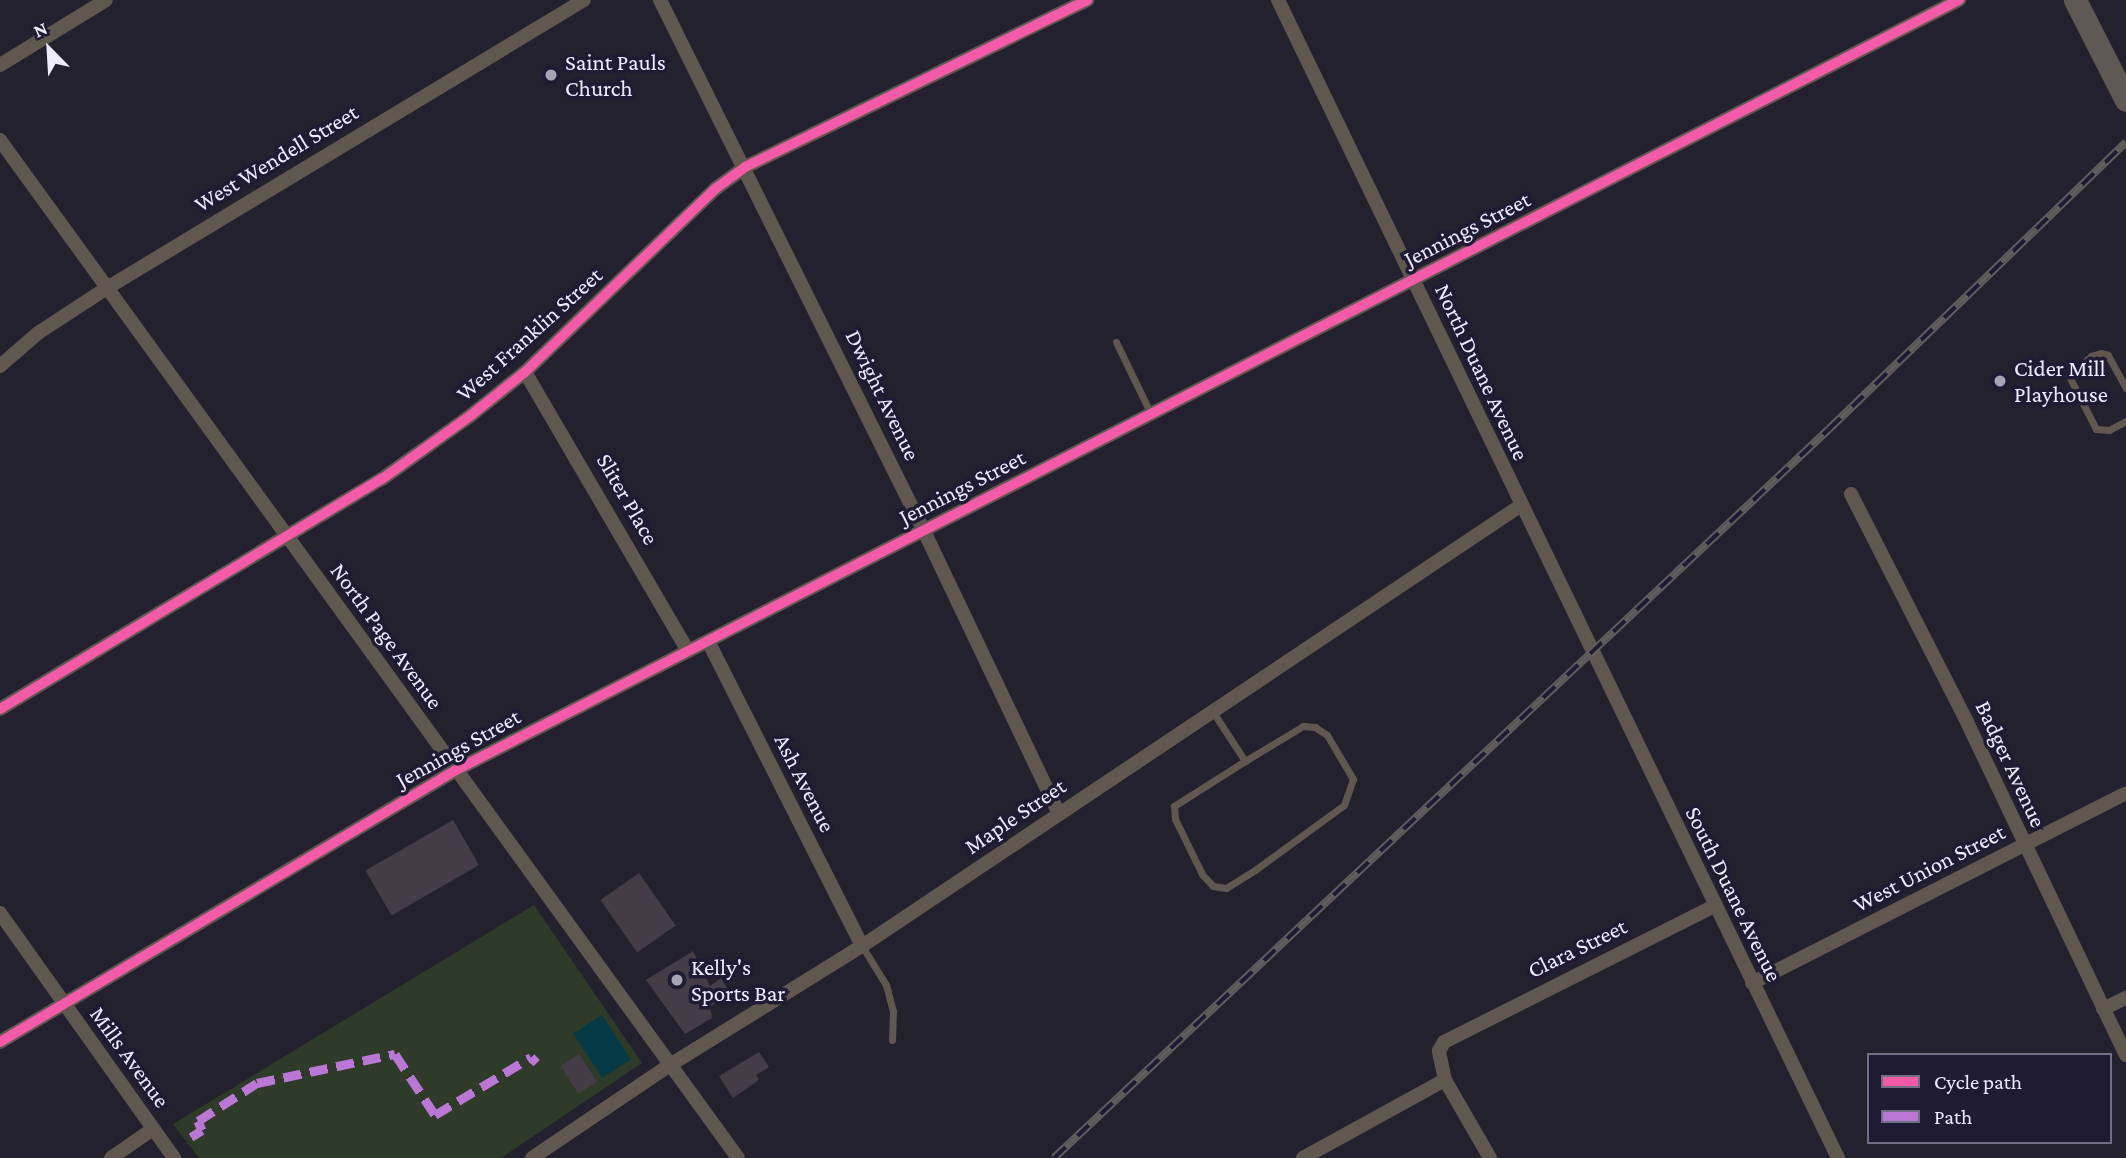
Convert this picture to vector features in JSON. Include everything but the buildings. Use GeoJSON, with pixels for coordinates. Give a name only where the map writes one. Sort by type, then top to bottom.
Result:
{"type":"FeatureCollection","features":[{"type":"Feature","properties":{"kind":"main road"},"geometry":{"type":"LineString","coordinates":[[2075,0],[2126,100]]}},
{"type":"Feature","properties":{"kind":"street"},"geometry":{"type":"LineString","coordinates":[[0,65],[106,0]]}},
{"type":"Feature","properties":{"kind":"street","name":"West Wendell Street"},"geometry":{"type":"LineString","coordinates":[[0,366],[38,333],[107,288],[584,0]]}},
{"type":"Feature","properties":{"kind":"street","name":"Dwight Avenue"},"geometry":{"type":"LineString","coordinates":[[660,0],[923,529],[1059,814]]}},
{"type":"Feature","properties":{"kind":"street","name":"West Franklin Street"},"geometry":{"type":"LineString","coordinates":[[0,709],[382,479],[525,372],[715,189],[745,167],[1087,0]]}},
{"type":"Feature","properties":{"kind":"street","name":"North Duane Avenue"},"geometry":{"type":"LineString","coordinates":[[1278,0],[1589,650]]}},
{"type":"Feature","properties":{"kind":"street","name":"Jennings Street"},"geometry":{"type":"LineString","coordinates":[[0,1042],[456,770],[1959,0]]}},
{"type":"Feature","properties":{"kind":"street","name":"North Page Avenue"},"geometry":{"type":"LineString","coordinates":[[0,140],[738,1158]]}},
{"type":"Feature","properties":{"kind":"street","name":"Sliter Place"},"geometry":{"type":"LineString","coordinates":[[525,372],[688,651]]}},
{"type":"Feature","properties":{"kind":"street","name":"Badger Avenue"},"geometry":{"type":"LineString","coordinates":[[1851,494],[2126,1055]]}},
{"type":"Feature","properties":{"kind":"street","name":"Maple Street"},"geometry":{"type":"LineString","coordinates":[[532,1158],[670,1065],[862,946],[1520,506]]}},
{"type":"Feature","properties":{"kind":"street","name":"Ash Avenue"},"geometry":{"type":"LineString","coordinates":[[708,641],[862,946]]}},
{"type":"Feature","properties":{"kind":"street","name":"South Duane Avenue"},"geometry":{"type":"LineString","coordinates":[[1589,650],[1752,983],[1833,1156]]}},
{"type":"Feature","properties":{"kind":"street","name":"West Union Street"},"geometry":{"type":"LineString","coordinates":[[1752,983],[2126,793]]}},
{"type":"Feature","properties":{"kind":"street","name":"Clara Street"},"geometry":{"type":"LineString","coordinates":[[1446,1080],[1439,1051],[1460,1031],[1714,906]]}},
{"type":"Feature","properties":{"kind":"street","name":"Mills Avenue"},"geometry":{"type":"LineString","coordinates":[[0,913],[174,1158]]}},
{"type":"Feature","properties":{"kind":"street"},"geometry":{"type":"LineString","coordinates":[[2103,1009],[2126,998]]}},
{"type":"Feature","properties":{"kind":"street"},"geometry":{"type":"LineString","coordinates":[[1303,1158],[1446,1080],[1490,1158]]}},
{"type":"Feature","properties":{"kind":"street"},"geometry":{"type":"LineString","coordinates":[[111,1158],[153,1129]]}},
{"type":"Feature","properties":{"kind":"lane"},"geometry":{"type":"LineString","coordinates":[[1116,342],[1151,415]]}},
{"type":"Feature","properties":{"kind":"lane"},"geometry":{"type":"LineString","coordinates":[[2126,388],[2108,355],[2101,353],[2091,356],[2070,376],[2071,387],[2096,429],[2109,430],[2126,421]]}},
{"type":"Feature","properties":{"kind":"lane"},"geometry":{"type":"LineString","coordinates":[[1213,712],[1245,761]]}},
{"type":"Feature","properties":{"kind":"lane"},"geometry":{"type":"LineString","coordinates":[[1303,726],[1315,727],[1327,736],[1353,779],[1351,792],[1344,805],[1255,870],[1226,888],[1213,886],[1202,874],[1175,819],[1174,806],[1245,761],[1303,726]]}},
{"type":"Feature","properties":{"kind":"lane"},"geometry":{"type":"LineString","coordinates":[[862,946],[886,985],[893,1011],[892,1040]]}},
{"type":"Feature","properties":{"kind":"green space"},"geometry":{"type":"Polygon","coordinates":[[[534,905],[642,1063],[501,1158],[199,1158],[173,1124],[534,905]]]}},
{"type":"Feature","properties":{"kind":"water"},"geometry":{"type":"Polygon","coordinates":[[[602,1015],[631,1059],[602,1078],[573,1034],[602,1015]]]}},
{"type":"Feature","properties":{"kind":"railway"},"geometry":{"type":"LineString","coordinates":[[1054,1158],[1829,429],[2126,142]]}},
{"type":"Feature","properties":{"kind":"marked path"},"geometry":{"type":"LineString","coordinates":[[191,1137],[202,1130],[198,1121],[257,1083],[395,1054],[435,1115],[531,1057],[537,1063]]}},
{"type":"Feature","properties":{"kind":"cycle path"},"geometry":{"type":"LineString","coordinates":[[0,709],[382,479],[470,416],[525,372],[715,189],[745,167],[1087,0]]}},
{"type":"Feature","properties":{"kind":"cycle path"},"geometry":{"type":"LineString","coordinates":[[0,1042],[456,770],[1959,0]]}},
{"type":"Feature","properties":{"kind":"place","name":"Saint Pauls Church"},"geometry":{"type":"Point","coordinates":[551,75]}},
{"type":"Feature","properties":{"kind":"place","name":"Cider Mill Playhouse"},"geometry":{"type":"Point","coordinates":[2000,381]}},
{"type":"Feature","properties":{"kind":"place","name":"Kelly's Sports Bar"},"geometry":{"type":"Point","coordinates":[677,980]}}]}
